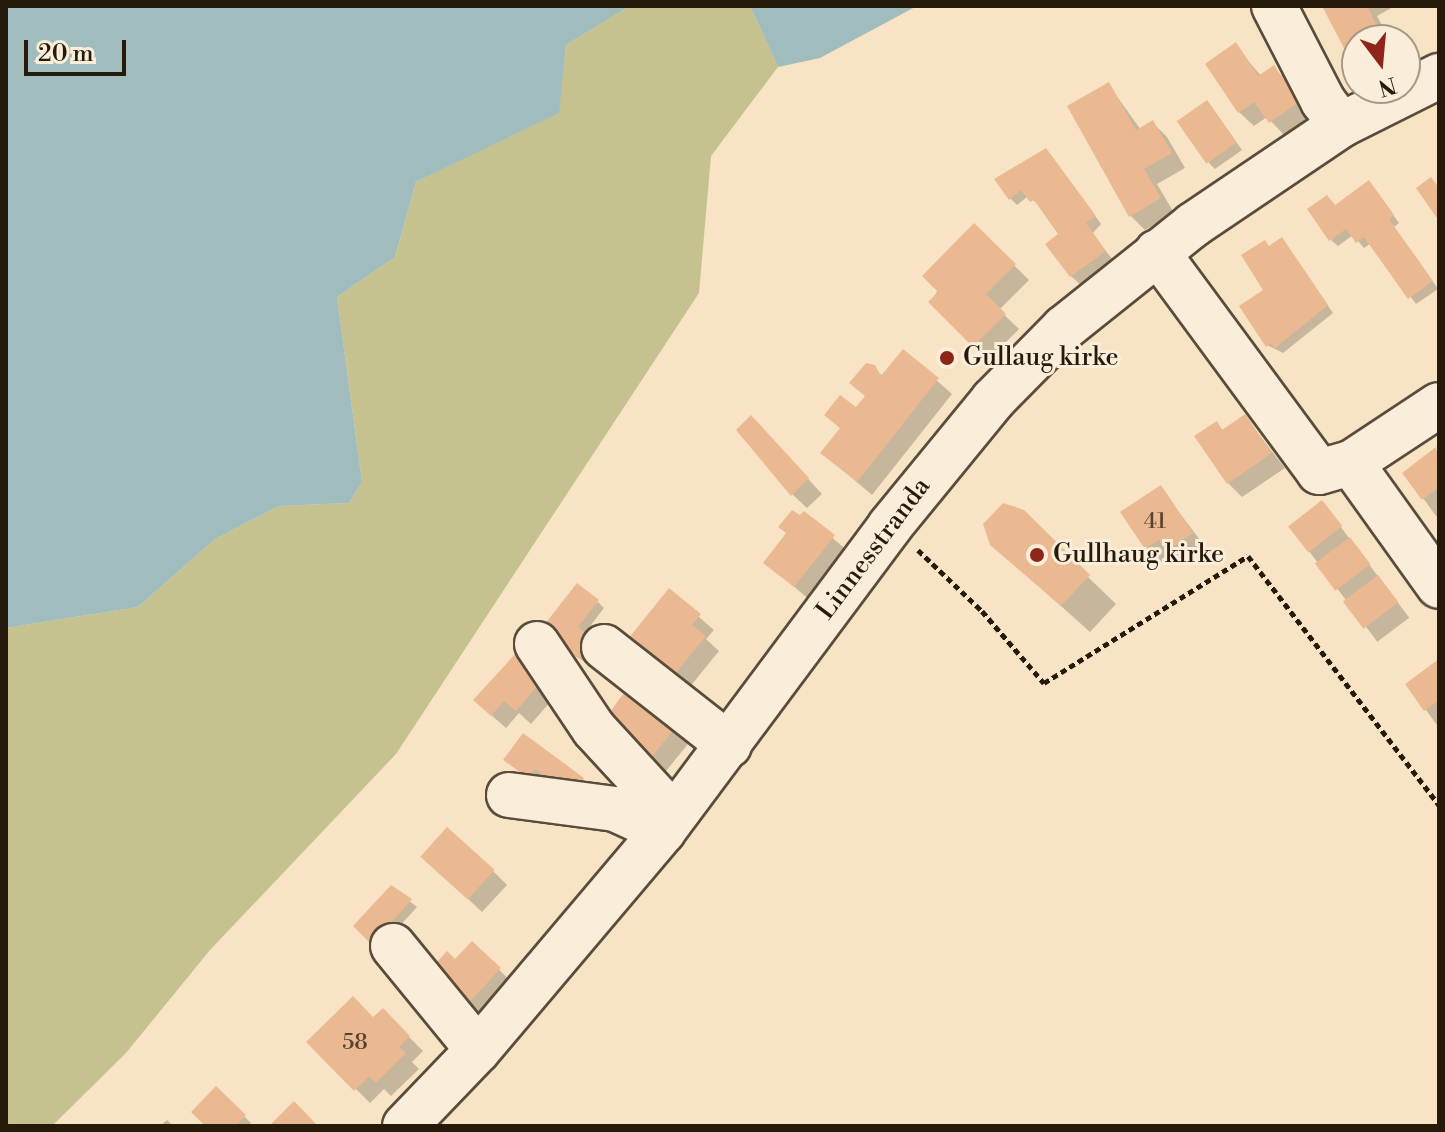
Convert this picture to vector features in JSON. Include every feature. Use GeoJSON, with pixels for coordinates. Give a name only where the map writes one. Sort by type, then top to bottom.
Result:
{"type":"FeatureCollection","features":[{"type":"Feature","properties":{"kind":"street"},"geometry":{"type":"LineString","coordinates":[[1274,6],[1323,101],[1341,125]]}},
{"type":"Feature","properties":{"kind":"street","name":"Linnesstranda"},"geometry":{"type":"LineString","coordinates":[[405,1126],[478,1050],[668,823],[890,526],[993,400],[1064,328],[1157,252],[1341,125],[1439,76]]}},
{"type":"Feature","properties":{"kind":"street"},"geometry":{"type":"LineString","coordinates":[[1157,252],[1319,472],[1351,463],[1439,405]]}},
{"type":"Feature","properties":{"kind":"street"},"geometry":{"type":"LineString","coordinates":[[1351,463],[1439,586]]}},
{"type":"Feature","properties":{"kind":"street"},"geometry":{"type":"LineString","coordinates":[[537,644],[594,729],[668,823]]}},
{"type":"Feature","properties":{"kind":"street"},"geometry":{"type":"LineString","coordinates":[[604,647],[729,745]]}},
{"type":"Feature","properties":{"kind":"street"},"geometry":{"type":"LineString","coordinates":[[509,795],[615,809],[668,823]]}},
{"type":"Feature","properties":{"kind":"street"},"geometry":{"type":"LineString","coordinates":[[393,946],[478,1050]]}},
{"type":"Feature","properties":{"kind":"path"},"geometry":{"type":"LineString","coordinates":[[890,526],[982,611],[1044,683],[1248,556],[1439,805]]}},
{"type":"Feature","properties":{"kind":"shaded area"},"geometry":{"type":"Polygon","coordinates":[[[630,6],[750,6],[778,67],[711,156],[699,293],[396,754],[210,950],[126,1053],[52,1126],[6,1126],[6,628],[138,607],[215,539],[279,506],[349,503],[362,482],[337,297],[395,257],[416,182],[558,113],[566,45],[630,6]]]}},
{"type":"Feature","properties":{"kind":"water"},"geometry":{"type":"Polygon","coordinates":[[[6,6],[630,6],[566,45],[559,113],[416,182],[395,257],[337,297],[362,482],[349,503],[279,506],[215,539],[138,607],[6,628],[6,6]]]}},
{"type":"Feature","properties":{"kind":"water"},"geometry":{"type":"Polygon","coordinates":[[[750,6],[917,6],[820,58],[778,67],[750,6]]]}},
{"type":"Feature","properties":{"kind":"building"},"geometry":{"type":"Polygon","coordinates":[[[1322,6],[1367,6],[1376,24],[1341,24],[1341,43],[1322,6]]]}},
{"type":"Feature","properties":{"kind":"building"},"geometry":{"type":"Polygon","coordinates":[[[1236,42],[1258,76],[1274,65],[1281,76],[1292,69],[1302,84],[1292,91],[1299,102],[1269,123],[1254,102],[1238,113],[1205,64],[1236,42]]]}},
{"type":"Feature","properties":{"kind":"building"},"geometry":{"type":"Polygon","coordinates":[[[1109,82],[1136,130],[1153,120],[1172,153],[1144,169],[1161,198],[1129,217],[1067,106],[1109,82]]]}},
{"type":"Feature","properties":{"kind":"building"},"geometry":{"type":"Polygon","coordinates":[[[1207,100],[1237,143],[1207,164],[1177,121],[1207,100]]]}},
{"type":"Feature","properties":{"kind":"building"},"geometry":{"type":"Polygon","coordinates":[[[1046,148],[1096,216],[1086,223],[1106,251],[1070,277],[1045,244],[1058,234],[1034,200],[1030,202],[1021,190],[1009,200],[994,179],[1046,148]]]}},
{"type":"Feature","properties":{"kind":"building"},"geometry":{"type":"Polygon","coordinates":[[[1431,177],[1439,188],[1439,221],[1416,188],[1431,177]]]}},
{"type":"Feature","properties":{"kind":"building"},"geometry":{"type":"Polygon","coordinates":[[[1369,180],[1394,215],[1389,219],[1433,281],[1408,299],[1364,237],[1356,243],[1346,229],[1329,241],[1307,209],[1327,195],[1335,205],[1369,180]]]}},
{"type":"Feature","properties":{"kind":"building"},"geometry":{"type":"Polygon","coordinates":[[[974,223],[1016,264],[986,294],[1006,314],[973,347],[928,302],[938,292],[922,276],[974,223]]]}},
{"type":"Feature","properties":{"kind":"building"},"geometry":{"type":"Polygon","coordinates":[[[1282,237],[1328,305],[1275,348],[1271,343],[1266,347],[1239,306],[1263,290],[1241,255],[1265,240],[1269,246],[1282,237]]]}},
{"type":"Feature","properties":{"kind":"building"},"geometry":{"type":"Polygon","coordinates":[[[903,349],[939,378],[857,482],[820,453],[840,428],[824,415],[840,395],[856,407],[865,396],[849,383],[866,363],[875,365],[881,376],[903,349]]]}},
{"type":"Feature","properties":{"kind":"building"},"geometry":{"type":"Polygon","coordinates":[[[1245,414],[1272,453],[1227,484],[1194,436],[1217,421],[1222,430],[1245,414]]]}},
{"type":"Feature","properties":{"kind":"building"},"geometry":{"type":"Polygon","coordinates":[[[751,415],[809,478],[791,496],[736,430],[751,415]]]}},
{"type":"Feature","properties":{"kind":"building"},"geometry":{"type":"Polygon","coordinates":[[[1436,447],[1439,487],[1422,500],[1402,473],[1436,447]]]}},
{"type":"Feature","properties":{"kind":"building"},"geometry":{"type":"Polygon","coordinates":[[[1161,485],[1193,533],[1166,551],[1159,540],[1145,549],[1120,512],[1161,485]]]}},
{"type":"Feature","properties":{"kind":"building"},"geometry":{"type":"Polygon","coordinates":[[[1322,500],[1342,526],[1308,552],[1288,526],[1322,500]]]}},
{"type":"Feature","properties":{"kind":"building","name":"Gullhaug kirke"},"geometry":{"type":"Polygon","coordinates":[[[1003,503],[1024,510],[1090,575],[1061,606],[990,545],[983,524],[1003,503]]]}},
{"type":"Feature","properties":{"kind":"building"},"geometry":{"type":"Polygon","coordinates":[[[792,510],[800,515],[804,511],[835,535],[794,587],[763,563],[786,533],[778,527],[792,510]]]}},
{"type":"Feature","properties":{"kind":"building"},"geometry":{"type":"Polygon","coordinates":[[[1350,537],[1370,564],[1335,591],[1315,563],[1350,537]]]}},
{"type":"Feature","properties":{"kind":"building"},"geometry":{"type":"Polygon","coordinates":[[[1378,575],[1398,602],[1363,629],[1343,601],[1378,575]]]}},
{"type":"Feature","properties":{"kind":"building"},"geometry":{"type":"Polygon","coordinates":[[[577,583],[599,600],[578,627],[594,640],[579,659],[541,629],[577,583]]]}},
{"type":"Feature","properties":{"kind":"building"},"geometry":{"type":"Polygon","coordinates":[[[669,588],[701,614],[692,625],[706,636],[674,675],[628,639],[669,588]]]}},
{"type":"Feature","properties":{"kind":"building"},"geometry":{"type":"Polygon","coordinates":[[[517,652],[545,677],[516,711],[504,701],[491,716],[473,700],[517,652]]]}},
{"type":"Feature","properties":{"kind":"building"},"geometry":{"type":"Polygon","coordinates":[[[1439,659],[1439,700],[1424,711],[1405,684],[1439,659]]]}},
{"type":"Feature","properties":{"kind":"building"},"geometry":{"type":"Polygon","coordinates":[[[630,685],[679,723],[647,763],[611,735],[621,722],[609,713],[630,685]]]}},
{"type":"Feature","properties":{"kind":"building"},"geometry":{"type":"Polygon","coordinates":[[[523,733],[584,778],[571,795],[535,769],[528,778],[503,760],[523,733]]]}},
{"type":"Feature","properties":{"kind":"building"},"geometry":{"type":"Polygon","coordinates":[[[447,827],[495,870],[468,900],[420,857],[447,827]]]}},
{"type":"Feature","properties":{"kind":"building"},"geometry":{"type":"Polygon","coordinates":[[[391,885],[412,899],[382,932],[376,949],[353,926],[391,885]]]}},
{"type":"Feature","properties":{"kind":"building"},"geometry":{"type":"Polygon","coordinates":[[[472,941],[501,968],[463,1009],[426,974],[447,951],[455,959],[472,941]]]}},
{"type":"Feature","properties":{"kind":"building"},"geometry":{"type":"Polygon","coordinates":[[[353,996],[373,1017],[383,1008],[410,1036],[399,1047],[406,1053],[376,1083],[369,1076],[354,1091],[306,1042],[353,996]]]}},
{"type":"Feature","properties":{"kind":"building"},"geometry":{"type":"Polygon","coordinates":[[[216,1086],[246,1115],[236,1126],[205,1126],[191,1112],[216,1086]]]}},
{"type":"Feature","properties":{"kind":"building"},"geometry":{"type":"Polygon","coordinates":[[[294,1101],[318,1126],[269,1126],[294,1101]]]}},
{"type":"Feature","properties":{"kind":"place","name":"Gullaug kirke"},"geometry":{"type":"Point","coordinates":[947,358]}},
{"type":"Feature","properties":{"kind":"place","name":"Gullhaug kirke"},"geometry":{"type":"Point","coordinates":[1037,555]}}]}
